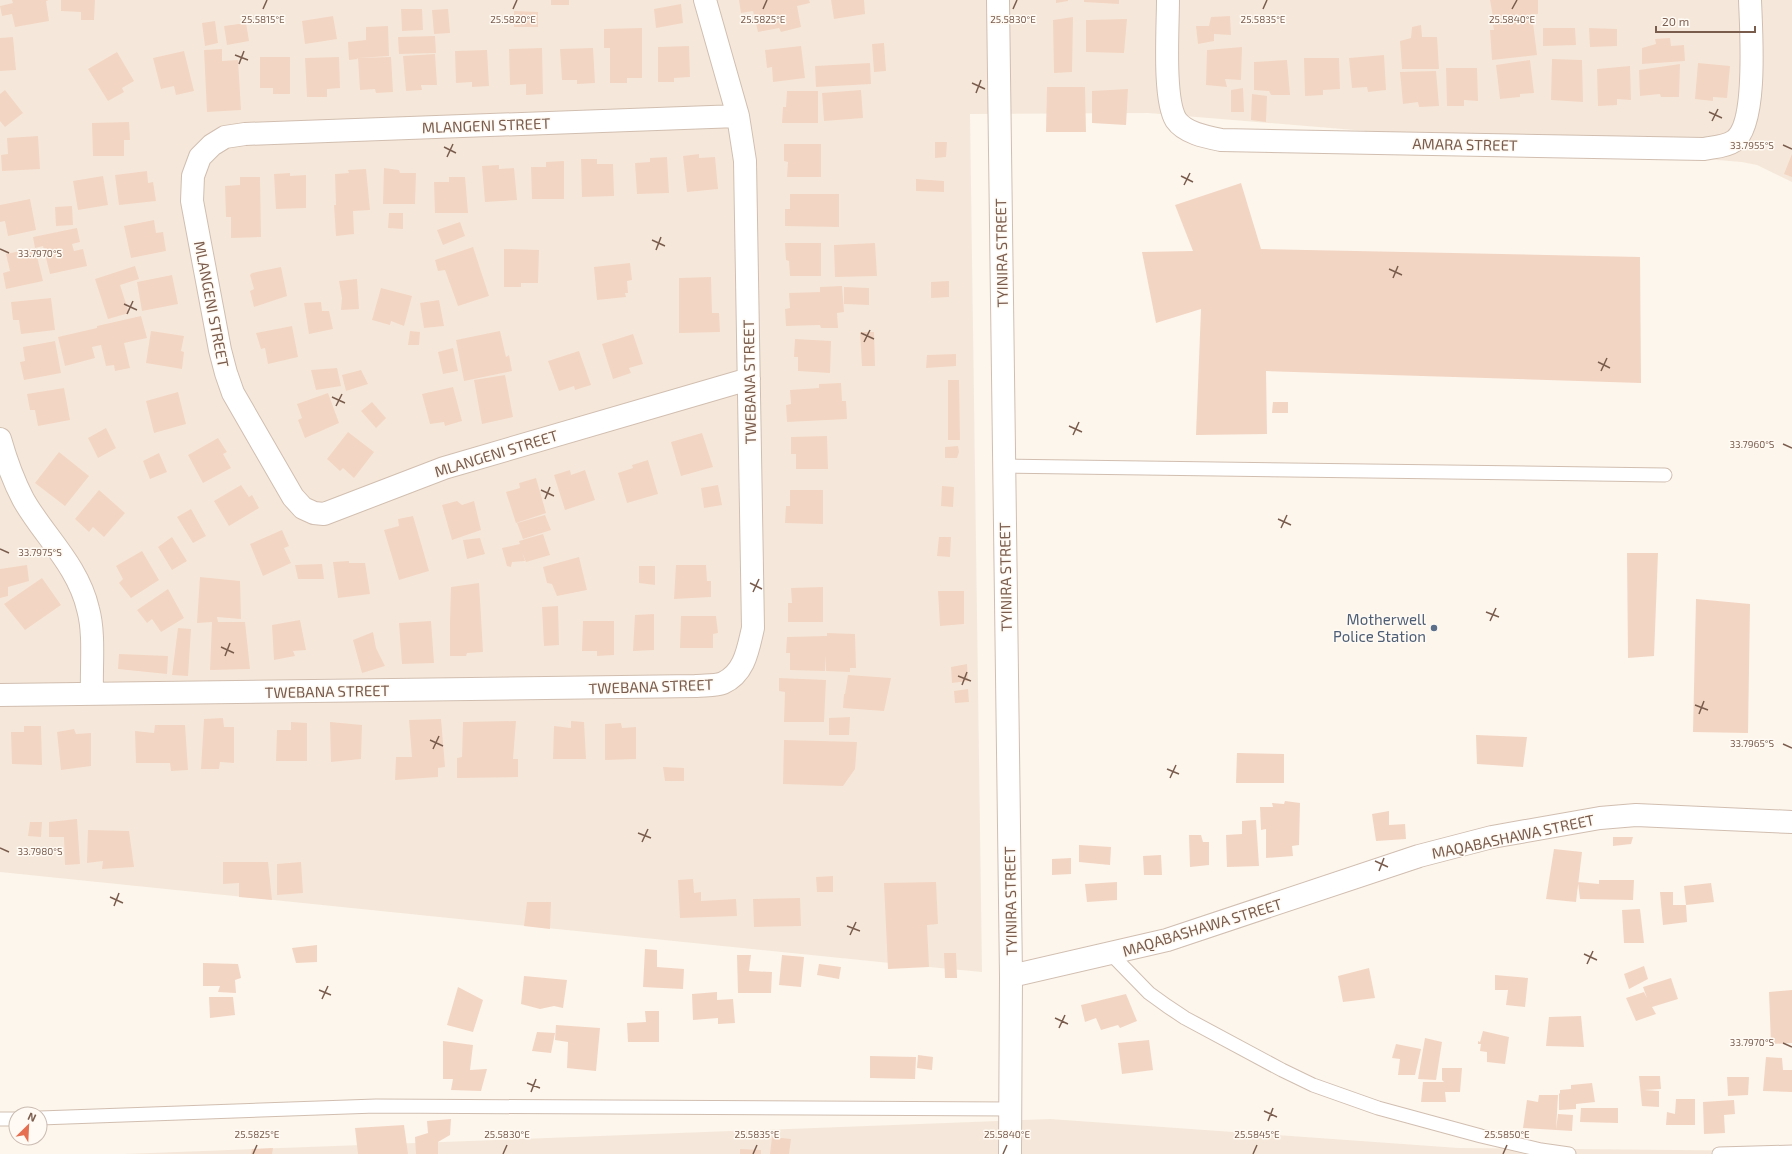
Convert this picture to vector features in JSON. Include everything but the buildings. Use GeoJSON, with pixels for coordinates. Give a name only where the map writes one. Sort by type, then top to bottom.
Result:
{"type":"FeatureCollection","features":[{"type":"Feature","properties":{"kind":"street","name":"TWEBANA STREET"},"geometry":{"type":"LineString","coordinates":[[0,695],[696,686],[722,683],[737,674],[747,655],[753,628],[746,162],[738,116],[705,0]]}},
{"type":"Feature","properties":{"kind":"street","name":"TYINIRA STREET"},"geometry":{"type":"LineString","coordinates":[[998,0],[1003,466],[1011,976],[1010,1154]]}},
{"type":"Feature","properties":{"kind":"street","name":"AMARA STREET"},"geometry":{"type":"LineString","coordinates":[[1168,0],[1168,84],[1171,108],[1177,121],[1188,129],[1202,136],[1220,140],[1704,149],[1723,146],[1735,140],[1743,128],[1749,112],[1751,92],[1750,0]]}},
{"type":"Feature","properties":{"kind":"street","name":"MLANGENI STREET"},"geometry":{"type":"LineString","coordinates":[[738,116],[245,134],[225,137],[212,145],[200,157],[193,176],[192,201],[220,350],[234,393],[292,497],[303,508],[314,514],[324,514],[335,511],[362,498],[444,468],[749,379]]}},
{"type":"Feature","properties":{"kind":"street"},"geometry":{"type":"LineString","coordinates":[[0,439],[9,469],[24,500],[62,553],[79,584],[88,608],[91,625],[92,694]]}},
{"type":"Feature","properties":{"kind":"street","name":"MAQABASHAWA STREET"},"geometry":{"type":"LineString","coordinates":[[1011,976],[1167,940],[1419,856],[1492,838],[1600,818],[1636,815],[1792,822]]}},
{"type":"Feature","properties":{"kind":"lane"},"geometry":{"type":"LineString","coordinates":[[1003,466],[1665,474]]}},
{"type":"Feature","properties":{"kind":"lane"},"geometry":{"type":"LineString","coordinates":[[1111,954],[1149,993],[1185,1018],[1313,1085],[1378,1108],[1481,1136],[1541,1150],[1569,1154]]}},
{"type":"Feature","properties":{"kind":"lane"},"geometry":{"type":"LineString","coordinates":[[48,1118],[376,1106],[1010,1109]]}},
{"type":"Feature","properties":{"kind":"lane"},"geometry":{"type":"LineString","coordinates":[[1719,1154],[1792,1152]]}},
{"type":"Feature","properties":{"kind":"shaded area"},"geometry":{"type":"Polygon","coordinates":[[[0,0],[1792,0],[1792,182],[1757,165],[1742,162],[1148,113],[970,114],[982,972],[929,967],[0,872],[0,0]]]}},
{"type":"Feature","properties":{"kind":"shaded area"},"geometry":{"type":"Polygon","coordinates":[[[1050,1119],[1459,1148],[1792,1151],[1792,1154],[124,1154],[1050,1119]]]}},
{"type":"Feature","properties":{"kind":"place","name":"Motherwell Police Station"},"geometry":{"type":"Point","coordinates":[1434,628]}}]}
